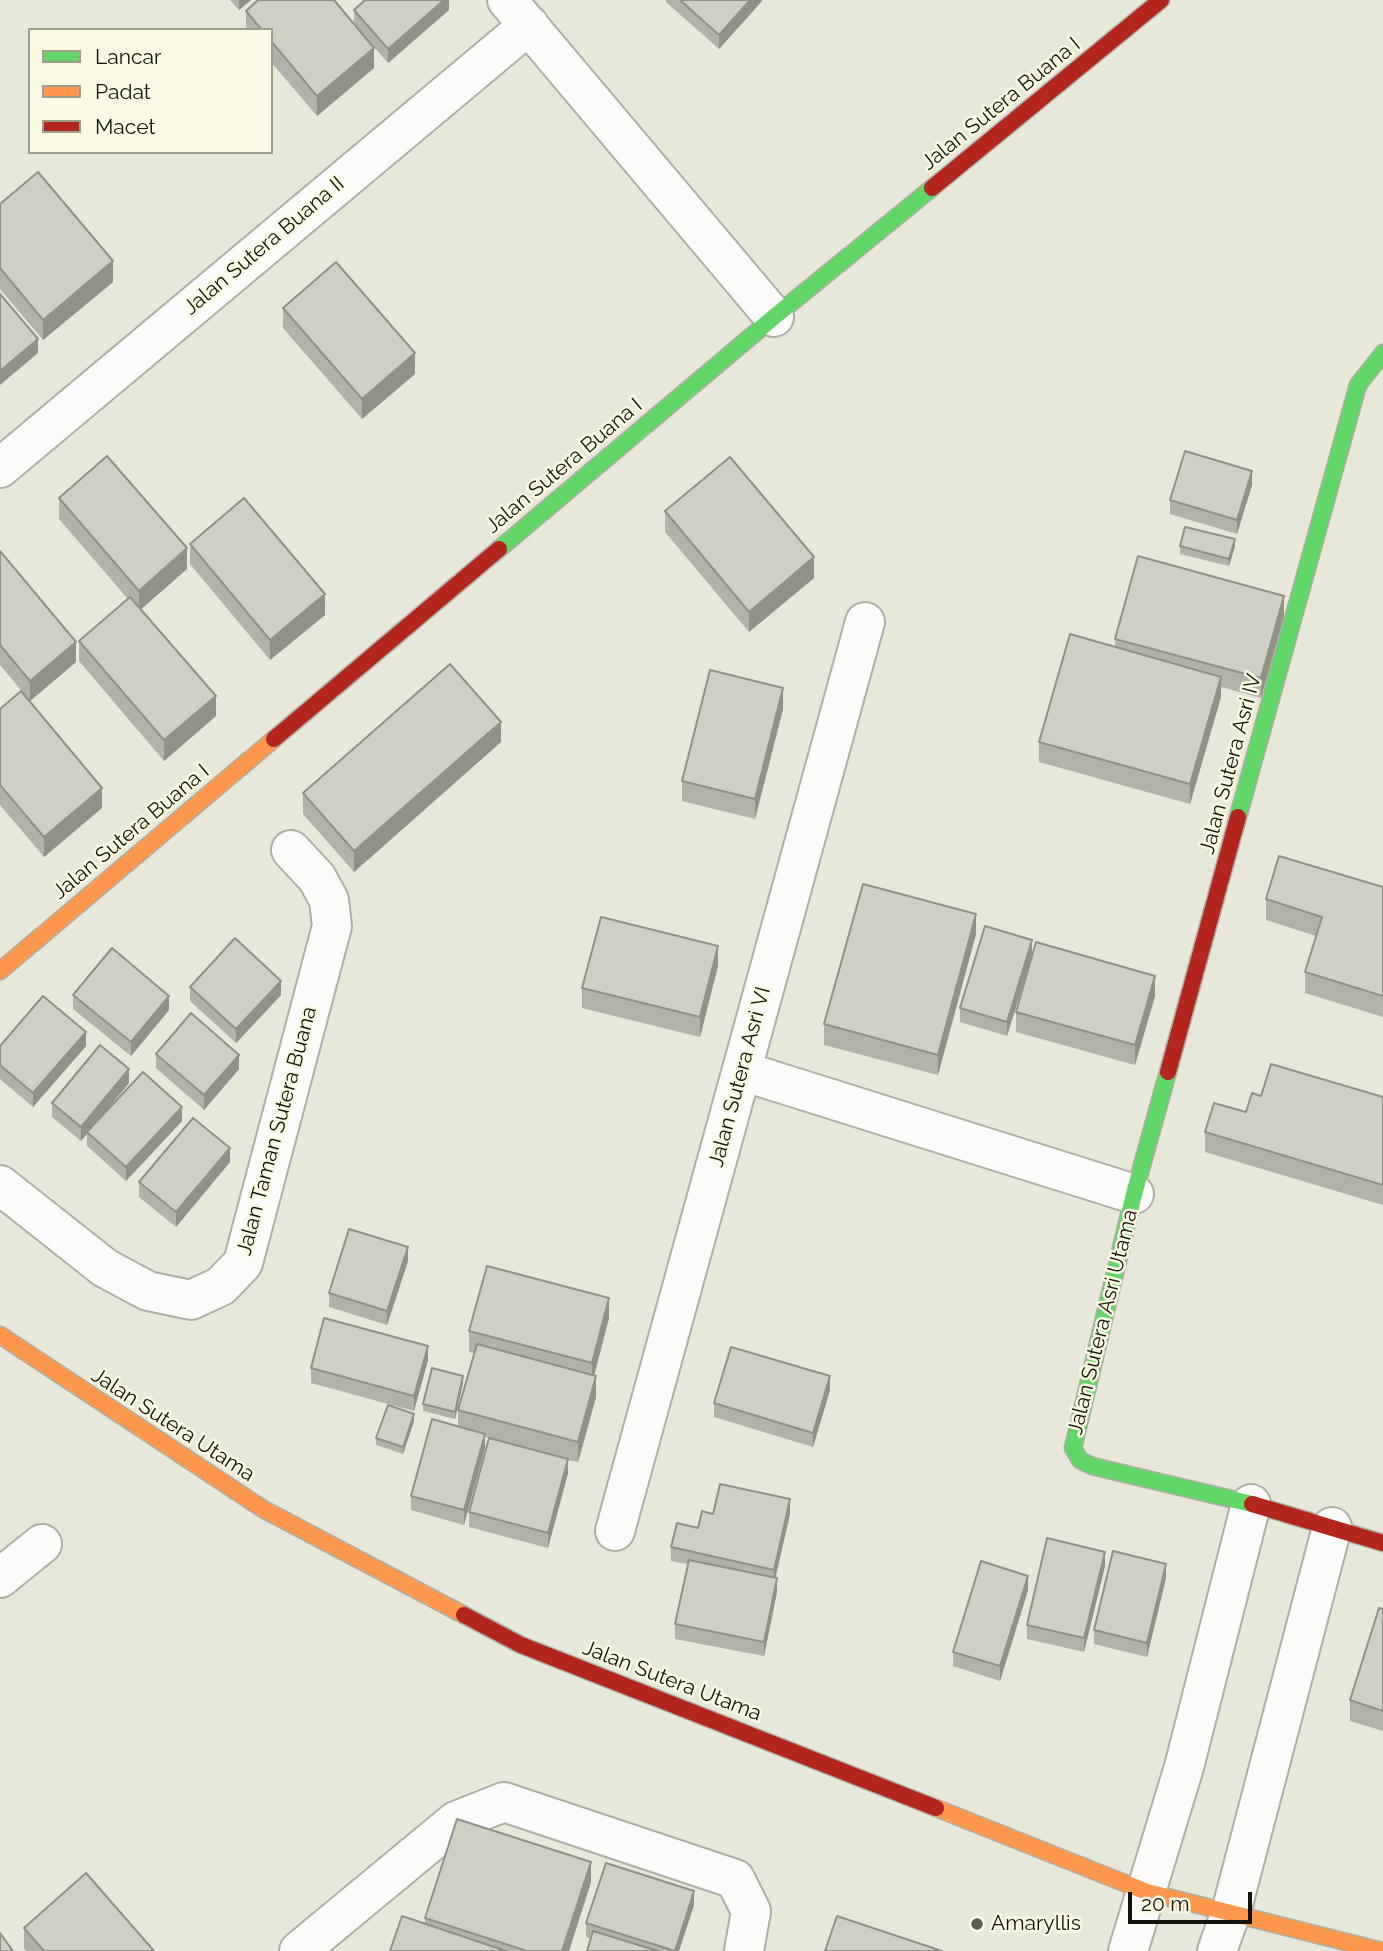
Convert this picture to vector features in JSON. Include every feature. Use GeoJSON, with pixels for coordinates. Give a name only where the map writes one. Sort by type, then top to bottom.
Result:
{"type":"FeatureCollection","features":[{"type":"Feature","properties":{"kind":"street","name":"Jalan Sutera Buana I"},"geometry":{"type":"LineString","coordinates":[[0,971],[774,317],[1161,0]]}},
{"type":"Feature","properties":{"kind":"street"},"geometry":{"type":"LineString","coordinates":[[518,12],[774,317]]}},
{"type":"Feature","properties":{"kind":"street","name":"Jalan Sutera Buana II"},"geometry":{"type":"LineString","coordinates":[[0,468],[518,12]]}},
{"type":"Feature","properties":{"kind":"street","name":"Jalan Sutera Asri IV"},"geometry":{"type":"LineString","coordinates":[[1134,1194],[1358,385],[1383,353]]}},
{"type":"Feature","properties":{"kind":"street","name":"Jalan Sutera Asri VI"},"geometry":{"type":"LineString","coordinates":[[615,1531],[866,622]]}},
{"type":"Feature","properties":{"kind":"street","name":"Jalan Taman Sutera Buana"},"geometry":{"type":"LineString","coordinates":[[0,1185],[105,1268],[148,1291],[191,1300],[221,1286],[243,1263],[332,926],[329,900],[317,878],[291,850]]}},
{"type":"Feature","properties":{"kind":"street","name":"Jalan Sutera Asri Utama"},"geometry":{"type":"LineString","coordinates":[[742,1071],[1134,1194],[1073,1447],[1080,1460],[1092,1466],[1251,1504],[1383,1543]]}},
{"type":"Feature","properties":{"kind":"street","name":"Jalan Sutera Utama"},"geometry":{"type":"LineString","coordinates":[[0,1335],[263,1509],[521,1645],[1147,1892],[1382,1951]]}},
{"type":"Feature","properties":{"kind":"street"},"geometry":{"type":"LineString","coordinates":[[1128,1951],[1184,1767],[1251,1504]]}},
{"type":"Feature","properties":{"kind":"street"},"geometry":{"type":"LineString","coordinates":[[1217,1951],[1231,1912],[1332,1527]]}},
{"type":"Feature","properties":{"kind":"street"},"geometry":{"type":"LineString","coordinates":[[0,1578],[42,1544]]}},
{"type":"Feature","properties":{"kind":"street"},"geometry":{"type":"LineString","coordinates":[[299,1951],[456,1821],[503,1801],[735,1879],[751,1911],[744,1951]]}},
{"type":"Feature","properties":{"kind":"building"},"geometry":{"type":"Polygon","coordinates":[[[258,0],[334,0],[374,48],[317,96],[273,43],[273,28],[260,28],[246,11],[258,0]]]}},
{"type":"Feature","properties":{"kind":"building"},"geometry":{"type":"Polygon","coordinates":[[[365,0],[444,0],[388,49],[354,10],[365,0]]]}},
{"type":"Feature","properties":{"kind":"building"},"geometry":{"type":"Polygon","coordinates":[[[680,0],[750,0],[719,35],[680,0]]]}},
{"type":"Feature","properties":{"kind":"building"},"geometry":{"type":"Polygon","coordinates":[[[38,172],[113,261],[43,320],[0,268],[0,204],[38,172]]]}},
{"type":"Feature","properties":{"kind":"building"},"geometry":{"type":"Polygon","coordinates":[[[336,262],[415,353],[362,399],[283,308],[336,262]]]}},
{"type":"Feature","properties":{"kind":"building"},"geometry":{"type":"Polygon","coordinates":[[[0,294],[38,339],[0,371],[0,294]]]}},
{"type":"Feature","properties":{"kind":"building"},"geometry":{"type":"Polygon","coordinates":[[[1185,451],[1252,471],[1237,520],[1170,500],[1185,451]]]}},
{"type":"Feature","properties":{"kind":"building"},"geometry":{"type":"Polygon","coordinates":[[[107,456],[187,548],[139,591],[59,498],[107,456]]]}},
{"type":"Feature","properties":{"kind":"building"},"geometry":{"type":"Polygon","coordinates":[[[730,457],[814,557],[749,612],[665,511],[730,457]]]}},
{"type":"Feature","properties":{"kind":"building"},"geometry":{"type":"Polygon","coordinates":[[[244,498],[325,594],[270,640],[190,544],[244,498]]]}},
{"type":"Feature","properties":{"kind":"building"},"geometry":{"type":"Polygon","coordinates":[[[1185,527],[1235,539],[1229,559],[1180,546],[1185,527]]]}},
{"type":"Feature","properties":{"kind":"building"},"geometry":{"type":"Polygon","coordinates":[[[0,551],[76,642],[30,681],[0,645],[0,551]]]}},
{"type":"Feature","properties":{"kind":"building"},"geometry":{"type":"Polygon","coordinates":[[[1138,556],[1284,596],[1261,678],[1115,639],[1138,556]]]}},
{"type":"Feature","properties":{"kind":"building"},"geometry":{"type":"Polygon","coordinates":[[[130,597],[216,696],[164,740],[79,641],[130,597]]]}},
{"type":"Feature","properties":{"kind":"building"},"geometry":{"type":"Polygon","coordinates":[[[1070,634],[1221,677],[1190,784],[1039,742],[1070,634]]]}},
{"type":"Feature","properties":{"kind":"building"},"geometry":{"type":"Polygon","coordinates":[[[450,664],[501,722],[354,851],[303,793],[450,664]]]}},
{"type":"Feature","properties":{"kind":"building"},"geometry":{"type":"Polygon","coordinates":[[[710,670],[783,688],[755,799],[682,781],[710,670]]]}},
{"type":"Feature","properties":{"kind":"building"},"geometry":{"type":"Polygon","coordinates":[[[21,691],[102,788],[44,837],[0,785],[0,709],[21,691]]]}},
{"type":"Feature","properties":{"kind":"building"},"geometry":{"type":"Polygon","coordinates":[[[1279,856],[1383,887],[1383,996],[1305,972],[1322,917],[1266,899],[1279,856]]]}},
{"type":"Feature","properties":{"kind":"building"},"geometry":{"type":"Polygon","coordinates":[[[863,884],[976,914],[938,1055],[824,1024],[863,884]]]}},
{"type":"Feature","properties":{"kind":"building"},"geometry":{"type":"Polygon","coordinates":[[[601,917],[718,946],[700,1017],[582,988],[601,917]]]}},
{"type":"Feature","properties":{"kind":"building"},"geometry":{"type":"Polygon","coordinates":[[[985,926],[1032,940],[1007,1022],[960,1008],[985,926]]]}},
{"type":"Feature","properties":{"kind":"building"},"geometry":{"type":"Polygon","coordinates":[[[235,938],[281,981],[236,1029],[190,987],[235,938]]]}},
{"type":"Feature","properties":{"kind":"building"},"geometry":{"type":"Polygon","coordinates":[[[1036,942],[1155,976],[1135,1045],[1016,1012],[1036,942]]]}},
{"type":"Feature","properties":{"kind":"building"},"geometry":{"type":"Polygon","coordinates":[[[112,948],[169,996],[131,1042],[73,995],[112,948]]]}},
{"type":"Feature","properties":{"kind":"building"},"geometry":{"type":"Polygon","coordinates":[[[43,996],[86,1032],[33,1093],[0,1065],[0,1046],[43,996]]]}},
{"type":"Feature","properties":{"kind":"building"},"geometry":{"type":"Polygon","coordinates":[[[191,1013],[239,1055],[204,1095],[156,1054],[191,1013]]]}},
{"type":"Feature","properties":{"kind":"building"},"geometry":{"type":"Polygon","coordinates":[[[100,1045],[129,1069],[81,1127],[52,1103],[100,1045]]]}},
{"type":"Feature","properties":{"kind":"building"},"geometry":{"type":"Polygon","coordinates":[[[1271,1064],[1383,1097],[1383,1185],[1205,1132],[1214,1103],[1246,1112],[1252,1093],[1261,1096],[1271,1064]]]}},
{"type":"Feature","properties":{"kind":"building"},"geometry":{"type":"Polygon","coordinates":[[[143,1072],[182,1107],[126,1167],[87,1132],[143,1072]]]}},
{"type":"Feature","properties":{"kind":"building"},"geometry":{"type":"Polygon","coordinates":[[[193,1118],[230,1148],[176,1212],[139,1182],[193,1118]]]}},
{"type":"Feature","properties":{"kind":"building"},"geometry":{"type":"Polygon","coordinates":[[[349,1229],[408,1247],[387,1311],[329,1293],[349,1229]]]}},
{"type":"Feature","properties":{"kind":"building"},"geometry":{"type":"Polygon","coordinates":[[[487,1266],[609,1298],[592,1363],[469,1331],[487,1266]]]}},
{"type":"Feature","properties":{"kind":"building"},"geometry":{"type":"Polygon","coordinates":[[[324,1318],[428,1346],[414,1396],[311,1368],[324,1318]]]}},
{"type":"Feature","properties":{"kind":"building"},"geometry":{"type":"Polygon","coordinates":[[[477,1344],[596,1376],[578,1442],[458,1410],[477,1344]]]}},
{"type":"Feature","properties":{"kind":"building"},"geometry":{"type":"Polygon","coordinates":[[[731,1347],[830,1376],[813,1433],[714,1403],[731,1347]]]}},
{"type":"Feature","properties":{"kind":"building"},"geometry":{"type":"Polygon","coordinates":[[[432,1368],[463,1376],[455,1412],[423,1404],[432,1368]]]}},
{"type":"Feature","properties":{"kind":"building"},"geometry":{"type":"Polygon","coordinates":[[[388,1405],[414,1414],[403,1447],[376,1438],[388,1405]]]}},
{"type":"Feature","properties":{"kind":"building"},"geometry":{"type":"Polygon","coordinates":[[[432,1419],[485,1434],[464,1510],[411,1496],[432,1419]]]}},
{"type":"Feature","properties":{"kind":"building"},"geometry":{"type":"Polygon","coordinates":[[[489,1438],[568,1459],[548,1533],[469,1512],[489,1438]]]}},
{"type":"Feature","properties":{"kind":"building"},"geometry":{"type":"Polygon","coordinates":[[[720,1484],[790,1499],[774,1570],[671,1547],[677,1523],[698,1528],[702,1511],[713,1514],[720,1484]]]}},
{"type":"Feature","properties":{"kind":"building"},"geometry":{"type":"Polygon","coordinates":[[[1047,1538],[1105,1552],[1084,1638],[1027,1625],[1047,1538]]]}},
{"type":"Feature","properties":{"kind":"building"},"geometry":{"type":"Polygon","coordinates":[[[1113,1551],[1166,1564],[1147,1643],[1094,1630],[1113,1551]]]}},
{"type":"Feature","properties":{"kind":"building"},"geometry":{"type":"Polygon","coordinates":[[[689,1560],[777,1578],[764,1642],[675,1624],[689,1560]]]}},
{"type":"Feature","properties":{"kind":"building"},"geometry":{"type":"Polygon","coordinates":[[[981,1561],[1028,1576],[1000,1666],[953,1652],[981,1561]]]}},
{"type":"Feature","properties":{"kind":"building"},"geometry":{"type":"Polygon","coordinates":[[[1379,1608],[1383,1609],[1383,1711],[1350,1700],[1379,1608]]]}},
{"type":"Feature","properties":{"kind":"building"},"geometry":{"type":"Polygon","coordinates":[[[457,1819],[591,1862],[562,1951],[527,1951],[425,1918],[457,1819]]]}},
{"type":"Feature","properties":{"kind":"building"},"geometry":{"type":"Polygon","coordinates":[[[606,1863],[694,1891],[675,1951],[586,1923],[606,1863]]]}},
{"type":"Feature","properties":{"kind":"building"},"geometry":{"type":"Polygon","coordinates":[[[86,1873],[154,1951],[44,1951],[24,1928],[86,1873]]]}},
{"type":"Feature","properties":{"kind":"building"},"geometry":{"type":"Polygon","coordinates":[[[402,1916],[506,1951],[390,1951],[402,1916]]]}},
{"type":"Feature","properties":{"kind":"building"},"geometry":{"type":"Polygon","coordinates":[[[837,1916],[942,1951],[825,1951],[837,1916]]]}},
{"type":"Feature","properties":{"kind":"building"},"geometry":{"type":"Polygon","coordinates":[[[593,1931],[658,1951],[587,1951],[593,1931]]]}},
{"type":"Feature","properties":{"kind":"building"},"geometry":{"type":"Polygon","coordinates":[[[0,1933],[13,1951],[0,1951],[0,1933]]]}},
{"type":"Feature","properties":{"kind":"traffic: fast"},"geometry":{"type":"LineString","coordinates":[[499,549],[932,188]]}},
{"type":"Feature","properties":{"kind":"traffic: fast"},"geometry":{"type":"LineString","coordinates":[[1238,817],[1358,385],[1383,353]]}},
{"type":"Feature","properties":{"kind":"traffic: fast"},"geometry":{"type":"LineString","coordinates":[[1168,1072],[1134,1194],[1073,1448],[1080,1460],[1092,1466],[1252,1504]]}},
{"type":"Feature","properties":{"kind":"traffic: slow"},"geometry":{"type":"LineString","coordinates":[[0,971],[274,739]]}},
{"type":"Feature","properties":{"kind":"traffic: slow"},"geometry":{"type":"LineString","coordinates":[[0,1335],[263,1509],[464,1615]]}},
{"type":"Feature","properties":{"kind":"traffic: slow"},"geometry":{"type":"LineString","coordinates":[[936,1808],[1147,1892],[1382,1951]]}},
{"type":"Feature","properties":{"kind":"traffic: jam"},"geometry":{"type":"LineString","coordinates":[[932,188],[1161,0]]}},
{"type":"Feature","properties":{"kind":"traffic: jam"},"geometry":{"type":"LineString","coordinates":[[274,739],[499,549]]}},
{"type":"Feature","properties":{"kind":"traffic: jam"},"geometry":{"type":"LineString","coordinates":[[1168,1072],[1238,817]]}},
{"type":"Feature","properties":{"kind":"traffic: jam"},"geometry":{"type":"LineString","coordinates":[[1252,1504],[1383,1543]]}},
{"type":"Feature","properties":{"kind":"traffic: jam"},"geometry":{"type":"LineString","coordinates":[[464,1615],[521,1645],[936,1808]]}},
{"type":"Feature","properties":{"kind":"place","name":"Amaryllis"},"geometry":{"type":"Point","coordinates":[977,1924]}}]}
